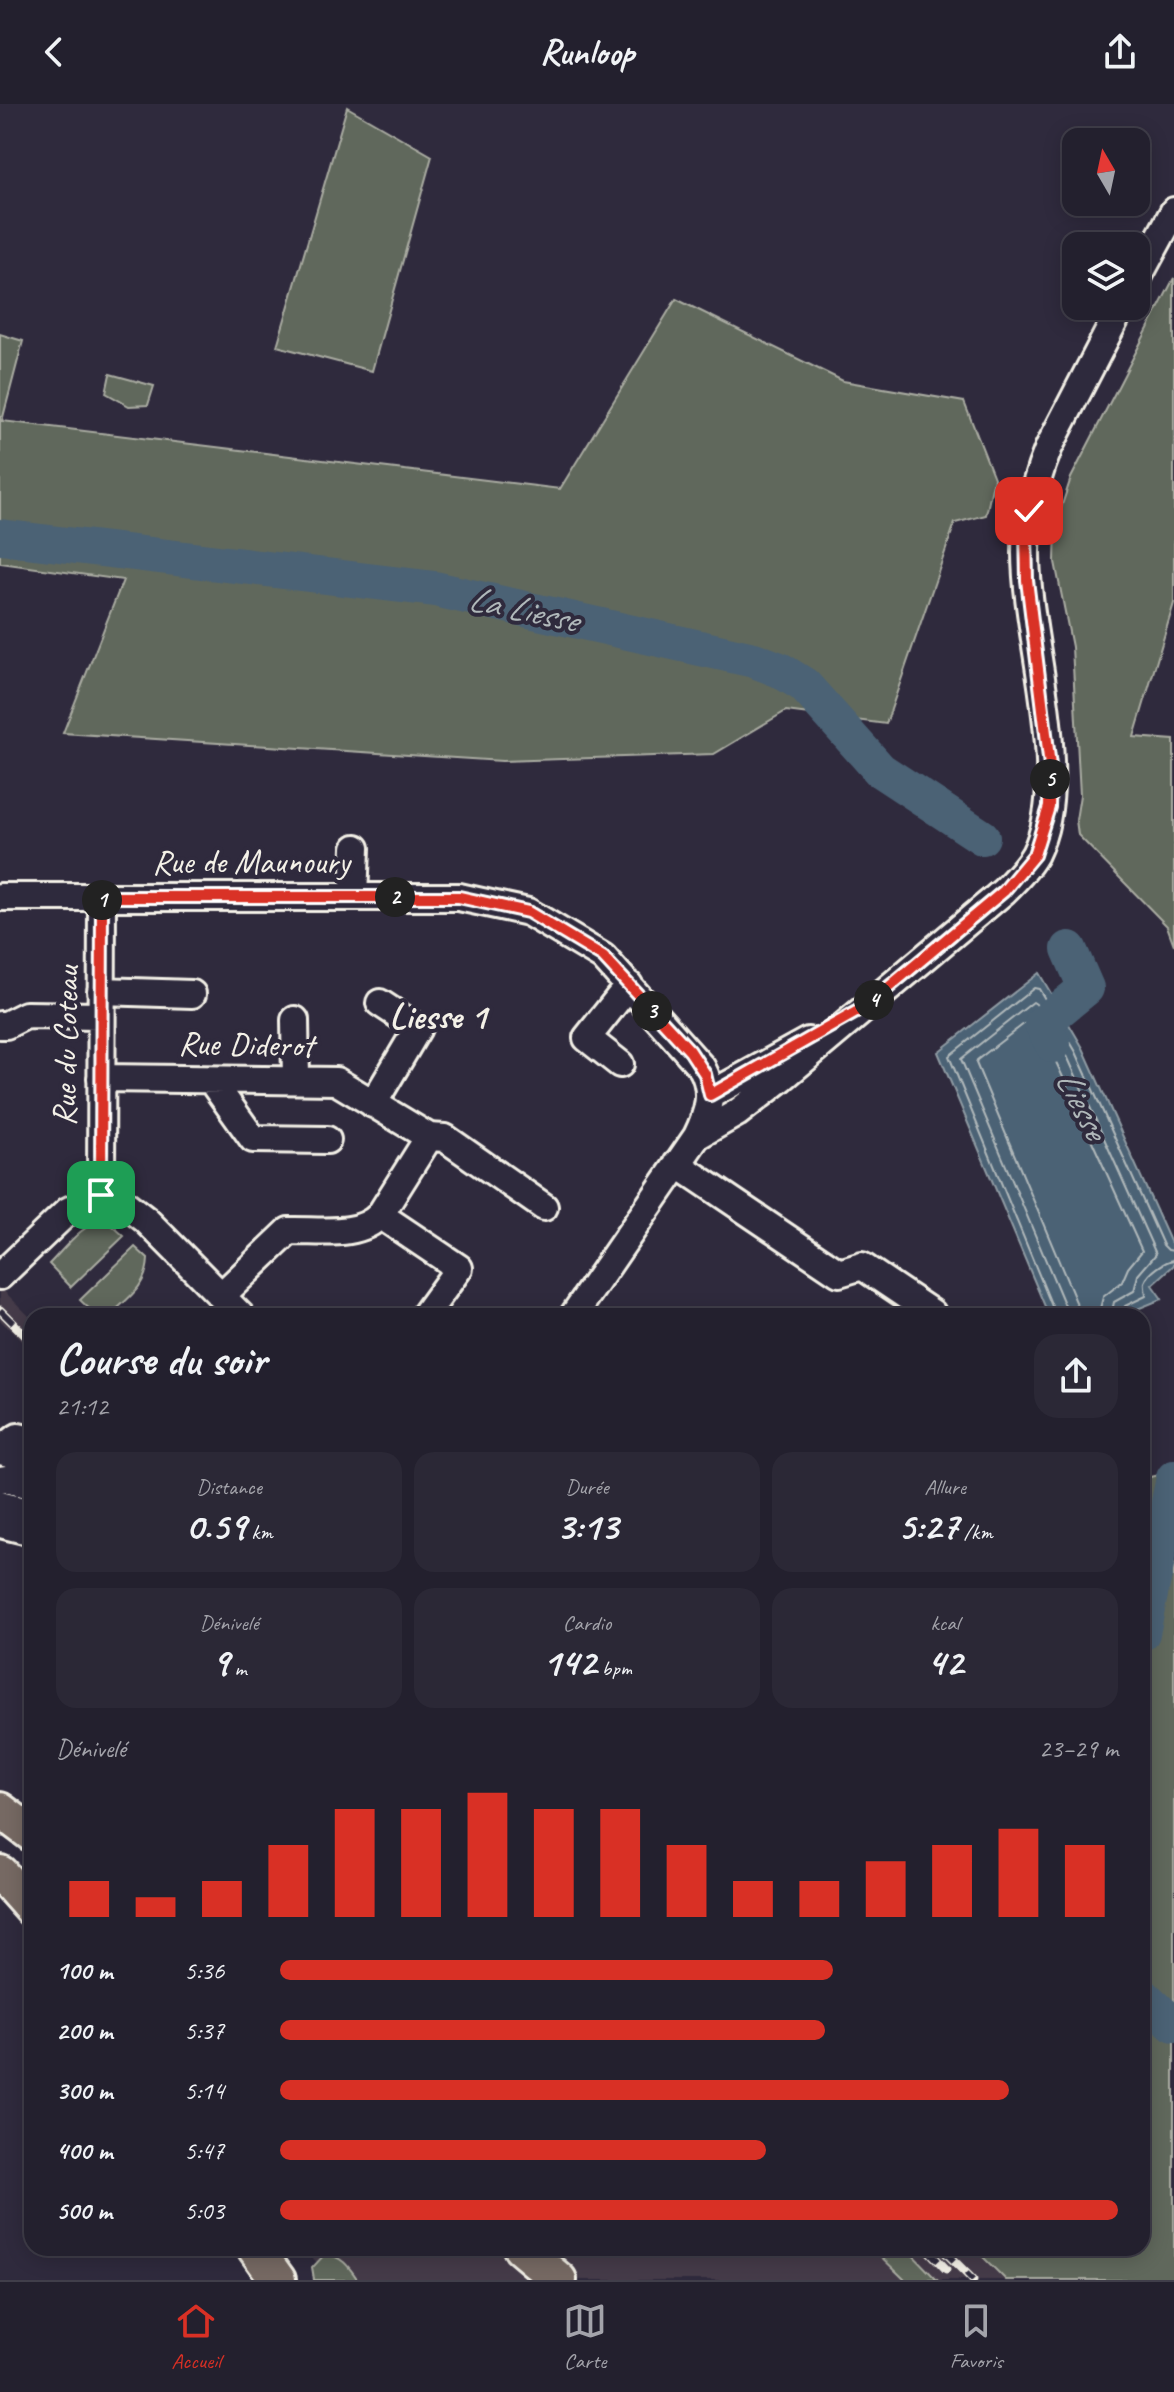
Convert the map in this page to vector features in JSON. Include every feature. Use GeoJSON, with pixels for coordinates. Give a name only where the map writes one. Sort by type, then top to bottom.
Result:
{"type":"FeatureCollection","features":[{"type":"Feature","properties":{"kind":"main road"},"geometry":{"type":"LineString","coordinates":[[0,1810],[24,1828]]}},
{"type":"Feature","properties":{"kind":"main road"},"geometry":{"type":"LineString","coordinates":[[0,1873],[24,1900]]}},
{"type":"Feature","properties":{"kind":"main road"},"geometry":{"type":"LineString","coordinates":[[261,2256],[278,2280]]}},
{"type":"Feature","properties":{"kind":"main road"},"geometry":{"type":"LineString","coordinates":[[530,2256],[559,2280]]}},
{"type":"Feature","properties":{"kind":"street"},"geometry":{"type":"LineString","coordinates":[[1150,255],[1174,211]]}},
{"type":"Feature","properties":{"kind":"street"},"geometry":{"type":"LineString","coordinates":[[697,1136],[737,1113],[1004,891],[1024,869],[1040,841],[1049,807],[1050,766],[1027,580],[1029,511],[1049,447],[1115,320]]}},
{"type":"Feature","properties":{"kind":"street"},"geometry":{"type":"LineString","coordinates":[[354,897],[356,848]]}},
{"type":"Feature","properties":{"kind":"street","name":"Rue de Maunoury"},"geometry":{"type":"LineString","coordinates":[[0,897],[459,897],[528,912],[603,957],[702,1068],[710,1095]]}},
{"type":"Feature","properties":{"kind":"street","name":"Rue du Coteau"},"geometry":{"type":"LineString","coordinates":[[101,1195],[102,897]]}},
{"type":"Feature","properties":{"kind":"street"},"geometry":{"type":"LineString","coordinates":[[620,1064],[587,1038],[629,985]]}},
{"type":"Feature","properties":{"kind":"street"},"geometry":{"type":"LineString","coordinates":[[0,1025],[26,1015],[192,994]]}},
{"type":"Feature","properties":{"kind":"street"},"geometry":{"type":"LineString","coordinates":[[373,1104],[418,1028],[380,1003]]}},
{"type":"Feature","properties":{"kind":"street"},"geometry":{"type":"LineString","coordinates":[[578,1308],[697,1136],[708,1110],[710,1095],[849,1018]]}},
{"type":"Feature","properties":{"kind":"street"},"geometry":{"type":"LineString","coordinates":[[295,1020],[296,1080]]}},
{"type":"Feature","properties":{"kind":"street","name":"Rue Diderot"},"geometry":{"type":"LineString","coordinates":[[101,1078],[336,1081],[429,1137],[445,1138],[544,1207]]}},
{"type":"Feature","properties":{"kind":"street"},"geometry":{"type":"LineString","coordinates":[[211,1080],[253,1139],[327,1140]]}},
{"type":"Feature","properties":{"kind":"street"},"geometry":{"type":"LineString","coordinates":[[221,1296],[289,1231],[357,1230],[371,1225],[429,1137]]}},
{"type":"Feature","properties":{"kind":"street"},"geometry":{"type":"LineString","coordinates":[[677,1164],[839,1273],[862,1266],[925,1308]]}},
{"type":"Feature","properties":{"kind":"street"},"geometry":{"type":"LineString","coordinates":[[0,1276],[68,1211],[101,1195],[124,1203],[146,1220],[233,1308]]}},
{"type":"Feature","properties":{"kind":"street"},"geometry":{"type":"LineString","coordinates":[[380,1215],[459,1268],[430,1308]]}},
{"type":"Feature","properties":{"kind":"street"},"geometry":{"type":"LineString","coordinates":[[0,1451],[18,1437],[24,1438]]}},
{"type":"Feature","properties":{"kind":"street"},"geometry":{"type":"LineString","coordinates":[[0,1451],[24,1457]]}},
{"type":"Feature","properties":{"kind":"street"},"geometry":{"type":"LineString","coordinates":[[0,1480],[24,1483]]}},
{"type":"Feature","properties":{"kind":"street"},"geometry":{"type":"LineString","coordinates":[[0,1505],[24,1511]]}},
{"type":"Feature","properties":{"kind":"street"},"geometry":{"type":"LineString","coordinates":[[0,1524],[24,1530]]}},
{"type":"Feature","properties":{"kind":"shaded area"},"geometry":{"type":"Polygon","coordinates":[[[347,107],[432,156],[372,371],[277,346],[347,107]]]}},
{"type":"Feature","properties":{"kind":"shaded area"},"geometry":{"type":"Polygon","coordinates":[[[1174,278],[1174,603],[1134,737],[1174,740],[1174,945],[1167,926],[1078,835],[1076,820],[1080,795],[1072,647],[1055,562],[1056,523],[1071,478],[1174,278]]]}},
{"type":"Feature","properties":{"kind":"shaded area"},"geometry":{"type":"Polygon","coordinates":[[[676,299],[843,381],[964,402],[994,478],[986,515],[955,523],[886,724],[786,711],[714,754],[502,761],[63,733],[123,580],[0,563],[0,334],[23,341],[2,421],[560,489],[676,299]]]}},
{"type":"Feature","properties":{"kind":"shaded area"},"geometry":{"type":"Polygon","coordinates":[[[110,374],[154,386],[148,405],[129,406],[106,393],[110,374]]]}},
{"type":"Feature","properties":{"kind":"shaded area"},"geometry":{"type":"Polygon","coordinates":[[[106,1220],[124,1236],[71,1287],[49,1264],[82,1231],[106,1220]]]}},
{"type":"Feature","properties":{"kind":"shaded area"},"geometry":{"type":"Polygon","coordinates":[[[135,1247],[148,1259],[140,1285],[117,1308],[88,1308],[80,1300],[135,1247]]]}},
{"type":"Feature","properties":{"kind":"shaded area"},"geometry":{"type":"Polygon","coordinates":[[[0,1287],[24,1311],[24,1344],[0,1320],[0,1287]]]}},
{"type":"Feature","properties":{"kind":"shaded area"},"geometry":{"type":"Polygon","coordinates":[[[1174,1471],[1174,2280],[1006,2280],[982,2256],[1150,2256],[1150,1477],[1174,1471]]]}},
{"type":"Feature","properties":{"kind":"shaded area"},"geometry":{"type":"Polygon","coordinates":[[[311,2256],[887,2256],[910,2280],[332,2280],[311,2256]]]}},
{"type":"Feature","properties":{"kind":"shaded area"},"geometry":{"type":"Polygon","coordinates":[[[323,2256],[333,2256],[341,2260],[358,2280],[314,2280],[312,2268],[323,2256]]]}},
{"type":"Feature","properties":{"kind":"shaded area"},"geometry":{"type":"Polygon","coordinates":[[[880,2256],[914,2256],[937,2280],[905,2280],[880,2256]]]}},
{"type":"Feature","properties":{"kind":"shaded area"},"geometry":{"type":"Polygon","coordinates":[[[914,2256],[982,2256],[1006,2280],[937,2280],[914,2256]]]}},
{"type":"Feature","properties":{"kind":"water"},"geometry":{"type":"Polygon","coordinates":[[[1039,973],[1083,1048],[1174,1250],[1174,1265],[1152,1285],[1162,1299],[1140,1308],[1046,1308],[938,1052],[1039,973]]]}},
{"type":"Feature","properties":{"kind":"waterway","name":"La Liesse"},"geometry":{"type":"LineString","coordinates":[[0,537],[435,589],[754,660],[780,670],[804,685],[880,770],[982,837]]}},
{"type":"Feature","properties":{"kind":"waterway","name":"Liesse"},"geometry":{"type":"LineString","coordinates":[[1053,1045],[1042,1024],[1086,988],[1069,949]]}},
{"type":"Feature","properties":{"kind":"waterway","name":"Liesse"},"geometry":{"type":"LineString","coordinates":[[1150,1594],[1174,1478]]}},
{"type":"Feature","properties":{"kind":"waterway","name":"Liesse"},"geometry":{"type":"LineString","coordinates":[[1150,2002],[1174,2025]]}},
{"type":"Feature","properties":{"kind":"railway"},"geometry":{"type":"LineString","coordinates":[[0,1310],[24,1334]]}},
{"type":"Feature","properties":{"kind":"railway"},"geometry":{"type":"LineString","coordinates":[[934,2256],[946,2269]]}},
{"type":"Feature","properties":{"kind":"railway"},"geometry":{"type":"LineString","coordinates":[[949,2256],[973,2280]]}},
{"type":"Feature","properties":{"kind":"district","name":"Liesse 1"},"geometry":{"type":"Point","coordinates":[438,1016]}},
{"type":"Feature","properties":{"kind":"route"},"geometry":{"type":"LineString","coordinates":[[101,1195],[102,897],[459,897],[528,912],[603,957],[690,1051],[705,1074],[710,1095],[865,1007],[1014,881],[1034,855],[1046,823],[1050,766],[1027,580],[1029,511]]}}]}
